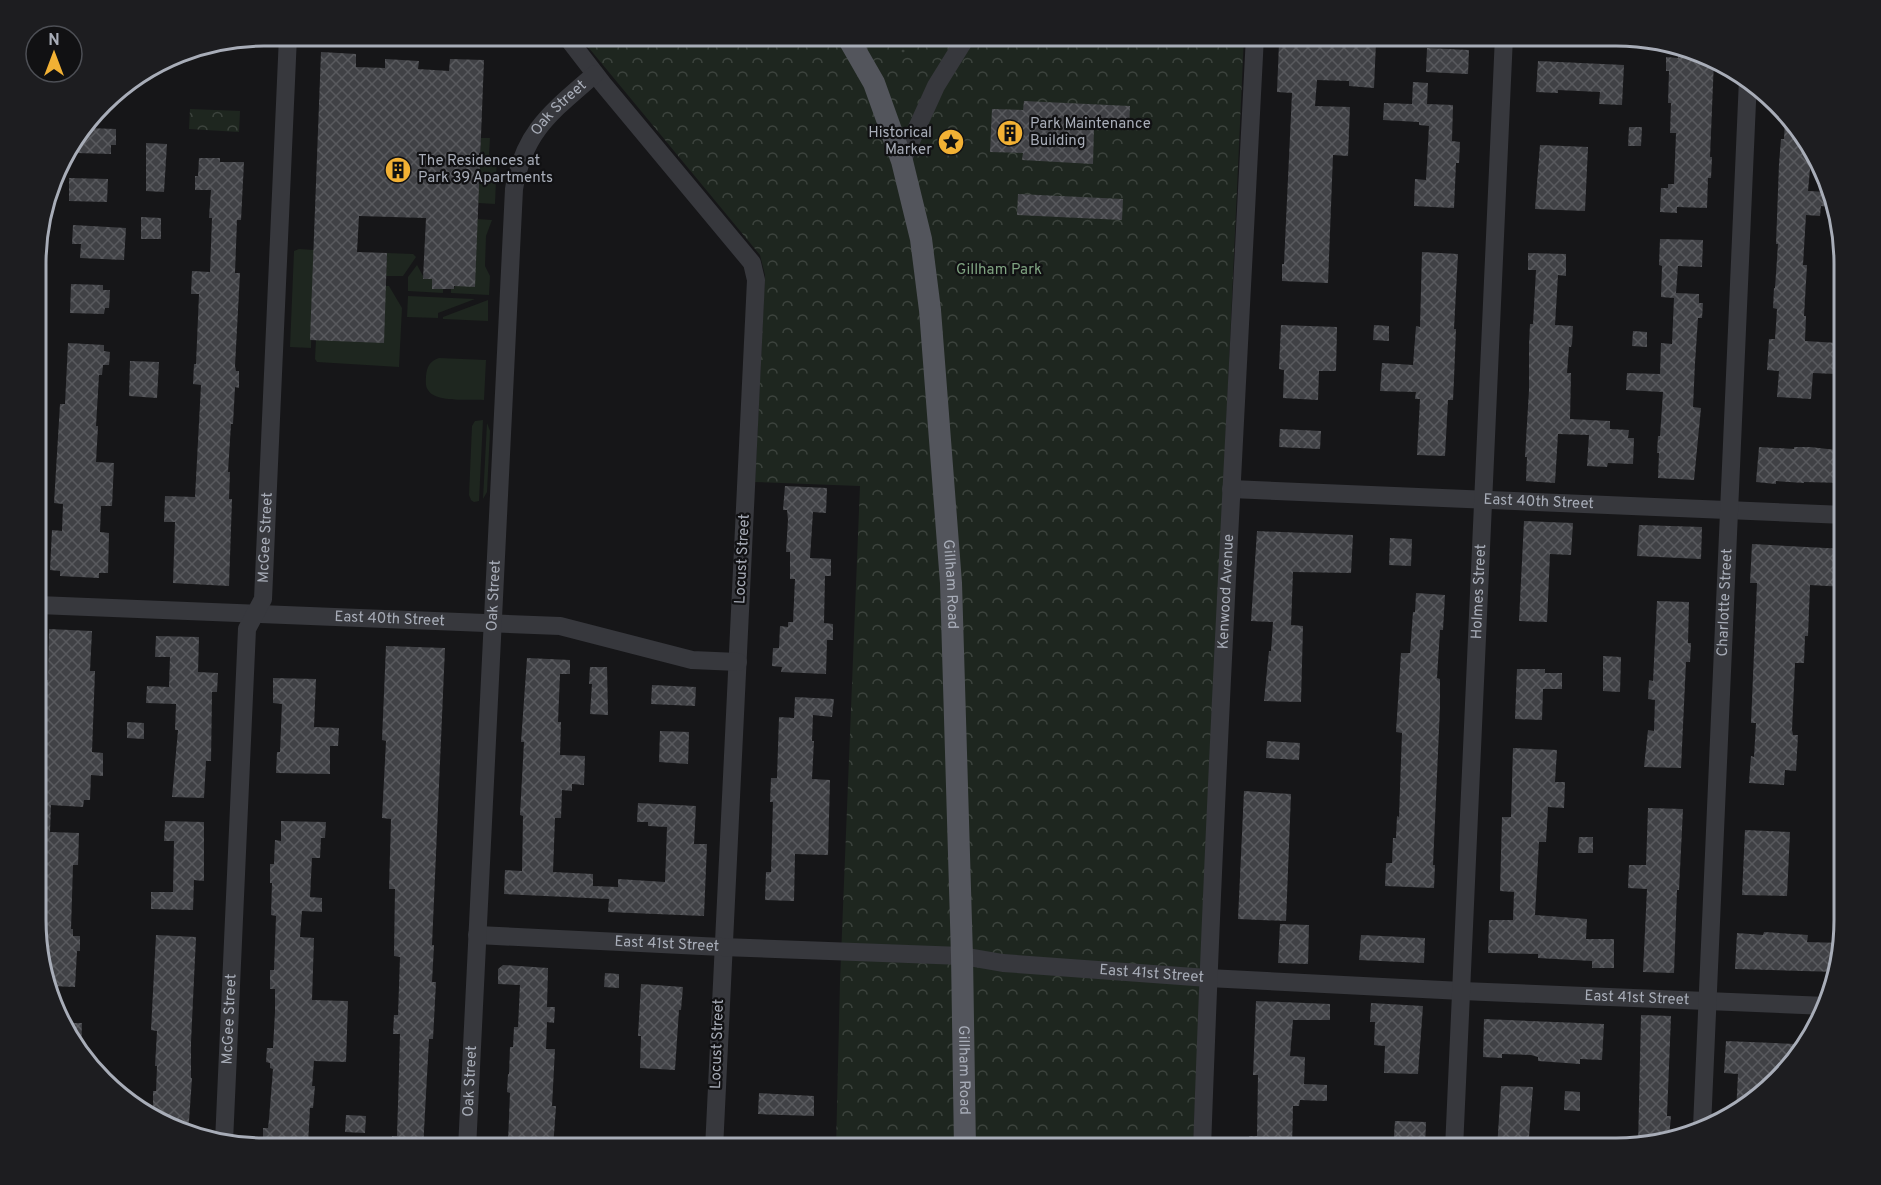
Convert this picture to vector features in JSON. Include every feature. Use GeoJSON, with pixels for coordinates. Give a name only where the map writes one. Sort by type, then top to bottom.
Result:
{"type":"FeatureCollection","features":[{"type":"Feature","properties":{"kind":"main road","name":"Gillham Road"},"geometry":{"type":"LineString","coordinates":[[853,46],[874,83],[902,160],[921,239],[930,310],[951,583],[962,956],[964,1138]]}},
{"type":"Feature","properties":{"kind":"street","name":"McGee Street"},"geometry":{"type":"LineString","coordinates":[[224,1135],[247,629],[264,599],[288,46]]}},
{"type":"Feature","properties":{"kind":"street","name":"Locust Street"},"geometry":{"type":"LineString","coordinates":[[574,46],[752,263],[756,280],[714,1138]]}},
{"type":"Feature","properties":{"kind":"street"},"geometry":{"type":"LineString","coordinates":[[902,160],[936,86],[961,46]]}},
{"type":"Feature","properties":{"kind":"street","name":"Kenwood Avenue"},"geometry":{"type":"LineString","coordinates":[[1202,1138],[1231,489],[1254,46]]}},
{"type":"Feature","properties":{"kind":"street","name":"Holmes Street"},"geometry":{"type":"LineString","coordinates":[[1454,1138],[1504,46]]}},
{"type":"Feature","properties":{"kind":"street","name":"Oak Street"},"geometry":{"type":"LineString","coordinates":[[467,1138],[513,206],[517,174],[525,150],[555,108],[595,74]]}},
{"type":"Feature","properties":{"kind":"street","name":"Charlotte Street"},"geometry":{"type":"LineString","coordinates":[[1702,1121],[1747,91]]}},
{"type":"Feature","properties":{"kind":"street","name":"East 40th Street"},"geometry":{"type":"LineString","coordinates":[[1231,489],[1834,515]]}},
{"type":"Feature","properties":{"kind":"street","name":"East 40th Street"},"geometry":{"type":"LineString","coordinates":[[46,605],[560,626],[692,660],[738,662]]}},
{"type":"Feature","properties":{"kind":"street","name":"East 41st Street"},"geometry":{"type":"LineString","coordinates":[[477,935],[962,956],[1003,963],[1208,978],[1817,1006]]}},
{"type":"Feature","properties":{"kind":"green space","name":"Gillham Park"},"geometry":{"type":"Polygon","coordinates":[[[587,46],[1244,46],[1194,1138],[836,1138],[840,982],[860,486],[755,482],[765,275],[760,255],[587,46]]]}},
{"type":"Feature","properties":{"kind":"green space"},"geometry":{"type":"Polygon","coordinates":[[[894,46],[912,46],[902,58],[894,46]]]}},
{"type":"Feature","properties":{"kind":"green space"},"geometry":{"type":"Polygon","coordinates":[[[190,109],[240,111],[239,132],[189,129],[190,109]]]}},
{"type":"Feature","properties":{"kind":"green space"},"geometry":{"type":"Polygon","coordinates":[[[481,138],[490,138],[489,155],[497,156],[495,204],[478,203],[481,138]]]}},
{"type":"Feature","properties":{"kind":"green space"},"geometry":{"type":"Polygon","coordinates":[[[477,219],[492,220],[486,236],[485,266],[490,276],[489,295],[451,293],[451,289],[454,289],[477,219]]]}},
{"type":"Feature","properties":{"kind":"green space"},"geometry":{"type":"Polygon","coordinates":[[[314,250],[311,348],[290,347],[294,251],[314,250]]]}},
{"type":"Feature","properties":{"kind":"green space"},"geometry":{"type":"Polygon","coordinates":[[[387,253],[413,254],[416,257],[403,276],[386,276],[387,253]]]}},
{"type":"Feature","properties":{"kind":"green space"},"geometry":{"type":"Polygon","coordinates":[[[417,265],[423,279],[432,279],[443,289],[443,293],[408,291],[408,277],[417,265]]]}},
{"type":"Feature","properties":{"kind":"green space"},"geometry":{"type":"Polygon","coordinates":[[[389,286],[402,308],[399,367],[317,362],[315,359],[316,340],[389,286]]]}},
{"type":"Feature","properties":{"kind":"green space"},"geometry":{"type":"Polygon","coordinates":[[[408,296],[475,299],[438,313],[438,318],[407,317],[408,296]]]}},
{"type":"Feature","properties":{"kind":"green space"},"geometry":{"type":"Polygon","coordinates":[[[488,300],[488,321],[443,319],[443,317],[488,300]]]}},
{"type":"Feature","properties":{"kind":"green space"},"geometry":{"type":"Polygon","coordinates":[[[439,358],[486,360],[484,400],[445,399],[432,394],[426,387],[426,372],[431,362],[439,358]]]}},
{"type":"Feature","properties":{"kind":"green space"},"geometry":{"type":"Polygon","coordinates":[[[483,420],[479,501],[474,502],[469,495],[472,426],[475,421],[483,420]]]}},
{"type":"Feature","properties":{"kind":"green space"},"geometry":{"type":"Polygon","coordinates":[[[487,423],[490,431],[487,492],[483,499],[487,423]]]}},
{"type":"Feature","properties":{"kind":"building"},"geometry":{"type":"Polygon","coordinates":[[[1279,46],[1376,46],[1374,88],[1349,86],[1349,81],[1317,80],[1315,106],[1350,107],[1348,156],[1333,155],[1328,283],[1282,281],[1292,93],[1277,92],[1279,46]]]}},
{"type":"Feature","properties":{"kind":"building"},"geometry":{"type":"Polygon","coordinates":[[[1427,48],[1469,50],[1468,74],[1426,72],[1427,48]]]}},
{"type":"Feature","properties":{"kind":"building","name":"The Residences at Park 39 Apartments"},"geometry":{"type":"Polygon","coordinates":[[[321,52],[356,54],[356,67],[385,68],[385,59],[419,61],[418,69],[449,71],[450,59],[484,60],[475,287],[454,286],[454,289],[432,289],[432,279],[423,279],[426,218],[359,216],[357,252],[387,253],[384,343],[310,340],[321,52]]]}},
{"type":"Feature","properties":{"kind":"building"},"geometry":{"type":"Polygon","coordinates":[[[1678,56],[1714,69],[1711,178],[1708,178],[1707,208],[1677,207],[1677,213],[1660,212],[1661,188],[1668,188],[1668,184],[1674,184],[1676,133],[1670,133],[1671,103],[1668,103],[1669,71],[1666,71],[1666,57],[1678,58],[1678,56]]]}},
{"type":"Feature","properties":{"kind":"building"},"geometry":{"type":"Polygon","coordinates":[[[1538,61],[1624,65],[1622,105],[1599,104],[1600,92],[1558,90],[1558,93],[1536,92],[1538,61]]]}},
{"type":"Feature","properties":{"kind":"building"},"geometry":{"type":"Polygon","coordinates":[[[1413,82],[1428,83],[1427,104],[1453,105],[1452,141],[1460,142],[1459,163],[1456,163],[1454,208],[1414,206],[1415,179],[1426,180],[1429,126],[1419,125],[1419,122],[1383,120],[1384,103],[1412,104],[1413,82]]]}},
{"type":"Feature","properties":{"kind":"building","name":"Park Maintenance Building"},"geometry":{"type":"Polygon","coordinates":[[[1024,101],[1130,106],[1129,130],[1094,128],[1093,164],[1022,160],[1023,153],[990,152],[992,109],[1023,110],[1024,101]]]}},
{"type":"Feature","properties":{"kind":"building"},"geometry":{"type":"Polygon","coordinates":[[[1629,127],[1642,127],[1641,146],[1628,146],[1629,127]]]}},
{"type":"Feature","properties":{"kind":"building"},"geometry":{"type":"Polygon","coordinates":[[[1785,127],[1810,165],[1808,191],[1822,192],[1827,207],[1821,206],[1820,216],[1806,215],[1803,265],[1807,265],[1805,341],[1834,343],[1834,374],[1813,373],[1811,399],[1777,397],[1779,371],[1767,370],[1769,339],[1775,339],[1777,309],[1773,308],[1778,244],[1776,244],[1779,164],[1781,139],[1784,139],[1785,127]]]}},
{"type":"Feature","properties":{"kind":"building"},"geometry":{"type":"Polygon","coordinates":[[[95,128],[116,129],[116,145],[111,145],[111,154],[78,153],[95,128]]]}},
{"type":"Feature","properties":{"kind":"building"},"geometry":{"type":"Polygon","coordinates":[[[146,143],[167,144],[164,192],[146,191],[146,143]]]}},
{"type":"Feature","properties":{"kind":"building"},"geometry":{"type":"Polygon","coordinates":[[[1540,145],[1588,147],[1585,211],[1535,209],[1540,145]]]}},
{"type":"Feature","properties":{"kind":"building"},"geometry":{"type":"Polygon","coordinates":[[[199,158],[220,158],[220,162],[244,162],[241,220],[237,220],[235,273],[240,273],[235,366],[236,371],[239,371],[239,388],[235,387],[228,472],[230,472],[229,499],[232,499],[229,586],[173,583],[175,522],[164,522],[165,496],[195,497],[201,385],[193,384],[199,294],[191,294],[192,271],[210,272],[212,218],[209,218],[211,190],[195,190],[199,158]]]}},
{"type":"Feature","properties":{"kind":"building"},"geometry":{"type":"Polygon","coordinates":[[[69,178],[108,179],[107,202],[69,201],[69,178]]]}},
{"type":"Feature","properties":{"kind":"building"},"geometry":{"type":"Polygon","coordinates":[[[1018,194],[1123,199],[1122,220],[1017,215],[1018,194]]]}},
{"type":"Feature","properties":{"kind":"building"},"geometry":{"type":"Polygon","coordinates":[[[141,217],[161,218],[161,239],[141,239],[141,217]]]}},
{"type":"Feature","properties":{"kind":"building"},"geometry":{"type":"Polygon","coordinates":[[[73,225],[126,228],[124,260],[80,258],[81,244],[72,244],[73,225]]]}},
{"type":"Feature","properties":{"kind":"building"},"geometry":{"type":"Polygon","coordinates":[[[1660,239],[1703,240],[1702,267],[1678,266],[1676,293],[1699,294],[1699,303],[1703,303],[1702,318],[1698,318],[1695,363],[1693,407],[1701,408],[1694,480],[1658,478],[1659,453],[1657,453],[1663,392],[1626,390],[1627,373],[1660,374],[1661,343],[1672,344],[1674,298],[1661,297],[1660,239]]]}},
{"type":"Feature","properties":{"kind":"building"},"geometry":{"type":"Polygon","coordinates":[[[1422,252],[1458,254],[1453,400],[1448,400],[1445,456],[1417,455],[1420,399],[1415,399],[1416,392],[1380,391],[1382,363],[1413,365],[1416,326],[1420,327],[1422,252]]]}},
{"type":"Feature","properties":{"kind":"building"},"geometry":{"type":"Polygon","coordinates":[[[1528,253],[1566,254],[1566,276],[1558,275],[1555,325],[1573,326],[1567,373],[1571,373],[1570,419],[1610,421],[1610,429],[1629,430],[1628,438],[1634,438],[1633,464],[1608,463],[1607,467],[1587,466],[1589,435],[1558,434],[1555,483],[1526,481],[1529,345],[1530,324],[1533,324],[1536,270],[1528,270],[1528,253]]]}},
{"type":"Feature","properties":{"kind":"building"},"geometry":{"type":"Polygon","coordinates":[[[71,284],[103,285],[103,290],[110,290],[109,308],[105,308],[104,314],[70,313],[71,284]]]}},
{"type":"Feature","properties":{"kind":"building"},"geometry":{"type":"Polygon","coordinates":[[[1281,325],[1337,327],[1336,371],[1319,371],[1318,400],[1283,398],[1284,370],[1279,369],[1281,325]]]}},
{"type":"Feature","properties":{"kind":"building"},"geometry":{"type":"Polygon","coordinates":[[[1374,325],[1389,326],[1389,341],[1373,340],[1374,325]]]}},
{"type":"Feature","properties":{"kind":"building"},"geometry":{"type":"Polygon","coordinates":[[[1633,331],[1647,332],[1647,347],[1632,346],[1633,331]]]}},
{"type":"Feature","properties":{"kind":"building"},"geometry":{"type":"Polygon","coordinates":[[[68,343],[104,345],[104,351],[110,352],[109,365],[103,365],[102,375],[99,375],[96,426],[98,426],[96,462],[114,463],[112,506],[101,506],[100,532],[109,533],[108,573],[99,573],[99,578],[60,576],[60,571],[50,570],[52,530],[62,531],[63,504],[54,503],[60,404],[65,404],[68,343]]]}},
{"type":"Feature","properties":{"kind":"building"},"geometry":{"type":"Polygon","coordinates":[[[130,361],[159,362],[157,398],[129,396],[130,361]]]}},
{"type":"Feature","properties":{"kind":"building"},"geometry":{"type":"Polygon","coordinates":[[[1280,429],[1321,431],[1320,449],[1279,447],[1280,429]]]}},
{"type":"Feature","properties":{"kind":"building"},"geometry":{"type":"Polygon","coordinates":[[[1759,447],[1794,449],[1794,447],[1810,447],[1834,450],[1834,483],[1776,481],[1776,484],[1756,482],[1759,447]]]}},
{"type":"Feature","properties":{"kind":"building"},"geometry":{"type":"Polygon","coordinates":[[[785,486],[827,488],[826,513],[813,512],[810,558],[831,559],[831,576],[825,576],[824,623],[833,624],[833,640],[827,640],[826,674],[781,672],[782,667],[772,666],[773,648],[779,648],[780,626],[788,627],[788,622],[793,622],[795,579],[790,579],[790,552],[786,552],[788,520],[787,510],[783,510],[785,486]]]}},
{"type":"Feature","properties":{"kind":"building"},"geometry":{"type":"Polygon","coordinates":[[[1524,521],[1573,523],[1571,555],[1550,554],[1547,622],[1519,621],[1524,521]]]}},
{"type":"Feature","properties":{"kind":"building"},"geometry":{"type":"Polygon","coordinates":[[[1639,525],[1702,527],[1701,559],[1637,556],[1639,525]]]}},
{"type":"Feature","properties":{"kind":"building"},"geometry":{"type":"Polygon","coordinates":[[[1257,531],[1353,535],[1351,573],[1293,572],[1291,625],[1303,626],[1301,702],[1264,701],[1273,622],[1251,621],[1257,531]]]}},
{"type":"Feature","properties":{"kind":"building"},"geometry":{"type":"Polygon","coordinates":[[[1390,538],[1412,539],[1411,566],[1389,565],[1390,538]]]}},
{"type":"Feature","properties":{"kind":"building"},"geometry":{"type":"Polygon","coordinates":[[[1752,544],[1834,548],[1834,586],[1810,585],[1808,636],[1805,636],[1804,663],[1795,663],[1792,730],[1793,735],[1798,735],[1796,771],[1785,770],[1784,785],[1749,783],[1751,756],[1754,757],[1756,723],[1751,723],[1757,583],[1750,583],[1752,544]]]}},
{"type":"Feature","properties":{"kind":"building"},"geometry":{"type":"Polygon","coordinates":[[[1416,593],[1445,595],[1437,678],[1440,679],[1440,707],[1434,888],[1385,886],[1386,863],[1392,863],[1393,838],[1396,838],[1397,816],[1399,817],[1402,733],[1396,732],[1401,653],[1410,653],[1416,593]]]}},
{"type":"Feature","properties":{"kind":"building"},"geometry":{"type":"Polygon","coordinates":[[[1657,601],[1689,602],[1688,643],[1691,643],[1690,662],[1686,662],[1681,768],[1644,767],[1648,730],[1654,731],[1655,700],[1648,699],[1649,680],[1653,681],[1657,601]]]}},
{"type":"Feature","properties":{"kind":"building"},"geometry":{"type":"Polygon","coordinates":[[[49,629],[92,631],[90,671],[95,671],[92,752],[103,753],[103,776],[91,775],[90,800],[84,800],[83,807],[51,805],[50,832],[79,833],[78,865],[73,865],[71,929],[73,929],[73,936],[80,936],[75,987],[57,986],[48,949],[46,680],[48,680],[49,629]]]}},
{"type":"Feature","properties":{"kind":"building"},"geometry":{"type":"Polygon","coordinates":[[[156,636],[199,637],[198,672],[218,673],[217,692],[212,692],[211,761],[206,761],[204,798],[172,797],[178,730],[175,730],[176,704],[146,703],[147,686],[169,687],[170,657],[155,657],[156,636]]]}},
{"type":"Feature","properties":{"kind":"building"},"geometry":{"type":"Polygon","coordinates":[[[386,646],[445,648],[432,945],[434,945],[432,982],[436,982],[433,1039],[429,1039],[424,1138],[392,1138],[392,1136],[397,1136],[400,1034],[393,1034],[394,1015],[398,1015],[400,957],[394,956],[395,889],[389,889],[391,819],[382,818],[386,741],[382,740],[386,646]]]}},
{"type":"Feature","properties":{"kind":"building"},"geometry":{"type":"Polygon","coordinates":[[[1603,656],[1621,657],[1620,692],[1603,691],[1603,656]]]}},
{"type":"Feature","properties":{"kind":"building"},"geometry":{"type":"Polygon","coordinates":[[[527,658],[570,660],[570,674],[560,674],[558,722],[561,722],[560,755],[585,756],[584,785],[572,784],[572,791],[562,790],[561,818],[555,818],[553,872],[593,874],[593,886],[618,887],[618,879],[665,882],[667,827],[648,826],[648,822],[637,822],[638,803],[696,806],[694,844],[707,844],[704,916],[608,912],[609,899],[504,894],[505,870],[522,871],[523,816],[520,815],[524,742],[521,742],[527,658]]]}},
{"type":"Feature","properties":{"kind":"building"},"geometry":{"type":"Polygon","coordinates":[[[590,667],[607,667],[608,715],[590,714],[592,684],[589,684],[590,667]]]}},
{"type":"Feature","properties":{"kind":"building"},"geometry":{"type":"Polygon","coordinates":[[[1517,669],[1545,669],[1545,673],[1562,673],[1562,689],[1543,689],[1542,720],[1515,719],[1517,669]]]}},
{"type":"Feature","properties":{"kind":"building"},"geometry":{"type":"Polygon","coordinates":[[[273,678],[316,679],[314,727],[339,728],[338,746],[330,746],[330,774],[276,773],[277,752],[280,752],[282,704],[273,703],[273,678]]]}},
{"type":"Feature","properties":{"kind":"building"},"geometry":{"type":"Polygon","coordinates":[[[652,685],[696,687],[695,706],[651,704],[652,685]]]}},
{"type":"Feature","properties":{"kind":"building"},"geometry":{"type":"Polygon","coordinates":[[[795,697],[834,699],[832,717],[813,715],[812,741],[814,741],[812,779],[830,780],[828,855],[795,854],[794,901],[765,900],[766,872],[771,872],[773,802],[770,802],[771,778],[777,778],[779,717],[794,718],[795,697]]]}},
{"type":"Feature","properties":{"kind":"building"},"geometry":{"type":"Polygon","coordinates":[[[127,722],[144,723],[144,739],[127,738],[127,722]]]}},
{"type":"Feature","properties":{"kind":"building"},"geometry":{"type":"Polygon","coordinates":[[[660,731],[689,732],[688,764],[659,762],[660,731]]]}},
{"type":"Feature","properties":{"kind":"building"},"geometry":{"type":"Polygon","coordinates":[[[1267,741],[1300,743],[1299,760],[1266,758],[1267,741]]]}},
{"type":"Feature","properties":{"kind":"building"},"geometry":{"type":"Polygon","coordinates":[[[1513,748],[1557,750],[1555,782],[1565,782],[1564,808],[1548,807],[1546,842],[1539,842],[1535,915],[1587,919],[1586,939],[1614,939],[1614,968],[1592,968],[1592,961],[1538,958],[1538,954],[1488,953],[1489,920],[1513,920],[1514,892],[1500,891],[1502,817],[1511,817],[1513,748]]]}},
{"type":"Feature","properties":{"kind":"building"},"geometry":{"type":"Polygon","coordinates":[[[1244,791],[1291,794],[1286,921],[1238,919],[1244,791]]]}},
{"type":"Feature","properties":{"kind":"building"},"geometry":{"type":"Polygon","coordinates":[[[1648,808],[1683,809],[1674,973],[1643,972],[1647,889],[1628,888],[1629,865],[1646,865],[1648,808]]]}},
{"type":"Feature","properties":{"kind":"building"},"geometry":{"type":"Polygon","coordinates":[[[165,821],[204,822],[204,881],[194,880],[193,910],[151,909],[151,892],[173,892],[174,841],[164,841],[165,821]]]}},
{"type":"Feature","properties":{"kind":"building"},"geometry":{"type":"Polygon","coordinates":[[[281,821],[326,822],[325,838],[321,838],[320,858],[312,858],[310,897],[322,898],[322,912],[302,911],[300,937],[314,938],[312,1000],[348,1001],[346,1062],[314,1061],[312,1086],[315,1086],[313,1108],[310,1108],[308,1138],[263,1138],[263,1128],[268,1128],[273,1069],[270,1068],[270,1063],[266,1062],[267,1048],[273,1048],[275,1012],[275,989],[270,989],[270,970],[274,970],[276,916],[271,915],[270,864],[274,864],[275,840],[281,841],[281,821]]]}},
{"type":"Feature","properties":{"kind":"building"},"geometry":{"type":"Polygon","coordinates":[[[1745,830],[1790,832],[1787,896],[1742,895],[1745,830]]]}},
{"type":"Feature","properties":{"kind":"building"},"geometry":{"type":"Polygon","coordinates":[[[1579,837],[1593,837],[1593,853],[1578,853],[1579,837]]]}},
{"type":"Feature","properties":{"kind":"building"},"geometry":{"type":"Polygon","coordinates":[[[1280,924],[1309,925],[1308,964],[1278,963],[1280,924]]]}},
{"type":"Feature","properties":{"kind":"building"},"geometry":{"type":"Polygon","coordinates":[[[1764,932],[1808,935],[1807,942],[1833,943],[1828,972],[1735,969],[1737,933],[1763,935],[1764,932]]]}},
{"type":"Feature","properties":{"kind":"building"},"geometry":{"type":"Polygon","coordinates":[[[156,935],[196,937],[189,1125],[153,1107],[153,1091],[156,1091],[157,1031],[151,1030],[156,935]]]}},
{"type":"Feature","properties":{"kind":"building"},"geometry":{"type":"Polygon","coordinates":[[[1361,935],[1425,938],[1424,963],[1359,960],[1361,935]]]}},
{"type":"Feature","properties":{"kind":"building"},"geometry":{"type":"Polygon","coordinates":[[[503,965],[548,968],[547,1007],[555,1007],[554,1023],[547,1022],[546,1049],[555,1049],[552,1106],[556,1106],[554,1138],[508,1138],[510,1093],[507,1092],[510,1047],[513,1047],[514,1027],[518,1027],[520,985],[498,984],[498,969],[503,965]]]}},
{"type":"Feature","properties":{"kind":"building"},"geometry":{"type":"Polygon","coordinates":[[[605,973],[619,974],[619,988],[604,987],[605,973]]]}},
{"type":"Feature","properties":{"kind":"building"},"geometry":{"type":"Polygon","coordinates":[[[641,984],[683,987],[675,1070],[640,1068],[641,1036],[638,1036],[641,984]]]}},
{"type":"Feature","properties":{"kind":"building"},"geometry":{"type":"Polygon","coordinates":[[[1256,1001],[1330,1004],[1330,1020],[1293,1020],[1290,1056],[1305,1057],[1304,1084],[1327,1085],[1327,1101],[1300,1100],[1299,1106],[1293,1106],[1292,1138],[1249,1138],[1249,1136],[1257,1136],[1258,1075],[1253,1075],[1256,1001]]]}},
{"type":"Feature","properties":{"kind":"building"},"geometry":{"type":"Polygon","coordinates":[[[1371,1003],[1423,1006],[1418,1074],[1384,1073],[1385,1046],[1374,1045],[1375,1022],[1370,1022],[1371,1003]]]}},
{"type":"Feature","properties":{"kind":"building"},"geometry":{"type":"Polygon","coordinates":[[[1641,1015],[1671,1016],[1667,1116],[1671,1116],[1670,1132],[1638,1137],[1641,1015]]]}},
{"type":"Feature","properties":{"kind":"building"},"geometry":{"type":"Polygon","coordinates":[[[1484,1019],[1604,1024],[1602,1060],[1580,1059],[1580,1064],[1538,1061],[1538,1057],[1531,1055],[1502,1054],[1502,1058],[1483,1057],[1484,1019]]]}},
{"type":"Feature","properties":{"kind":"building"},"geometry":{"type":"Polygon","coordinates":[[[72,1023],[82,1023],[81,1038],[72,1023]]]}},
{"type":"Feature","properties":{"kind":"building"},"geometry":{"type":"Polygon","coordinates":[[[1726,1041],[1795,1044],[1771,1075],[1737,1102],[1738,1074],[1724,1073],[1726,1041]]]}},
{"type":"Feature","properties":{"kind":"building"},"geometry":{"type":"Polygon","coordinates":[[[1501,1086],[1533,1087],[1529,1138],[1498,1138],[1501,1086]]]}},
{"type":"Feature","properties":{"kind":"building"},"geometry":{"type":"Polygon","coordinates":[[[1565,1091],[1580,1092],[1580,1111],[1564,1110],[1565,1091]]]}},
{"type":"Feature","properties":{"kind":"building"},"geometry":{"type":"Polygon","coordinates":[[[759,1093],[814,1096],[814,1116],[758,1114],[759,1093]]]}},
{"type":"Feature","properties":{"kind":"building"},"geometry":{"type":"Polygon","coordinates":[[[346,1115],[366,1116],[365,1133],[345,1132],[346,1115]]]}},
{"type":"Feature","properties":{"kind":"building"},"geometry":{"type":"Polygon","coordinates":[[[1395,1121],[1426,1122],[1425,1138],[1394,1138],[1395,1121]]]}},
{"type":"Feature","properties":{"kind":"place","name":"Park Maintenance Building"},"geometry":{"type":"Point","coordinates":[1010,133]}},
{"type":"Feature","properties":{"kind":"place","name":"Historical Marker"},"geometry":{"type":"Point","coordinates":[951,142]}},
{"type":"Feature","properties":{"kind":"place","name":"The Residences at Park 39 Apartments"},"geometry":{"type":"Point","coordinates":[398,170]}}]}
